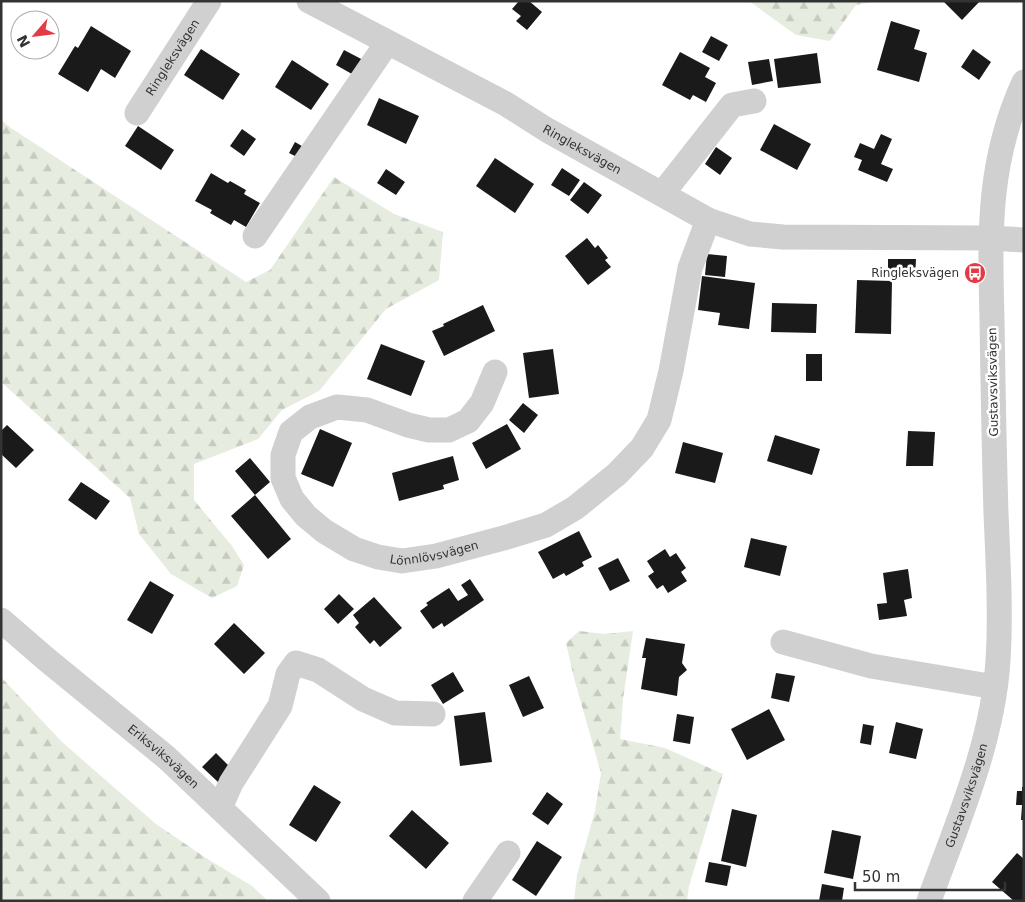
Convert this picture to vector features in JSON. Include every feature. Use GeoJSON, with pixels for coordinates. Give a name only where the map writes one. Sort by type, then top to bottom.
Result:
{"type":"FeatureCollection","features":[{"type":"Feature","properties":{"kind":"street","name":"Ringleksvägen"},"geometry":{"type":"LineString","coordinates":[[137,113],[209,1]]}},
{"type":"Feature","properties":{"kind":"street","name":"Ringleksvägen"},"geometry":{"type":"LineString","coordinates":[[309,1],[506,104],[555,134],[708,220],[750,234],[783,237],[991,238],[1024,240]]}},
{"type":"Feature","properties":{"kind":"street"},"geometry":{"type":"LineString","coordinates":[[255,236],[387,43]]}},
{"type":"Feature","properties":{"kind":"street","name":"Gustavsviksvägen"},"geometry":{"type":"LineString","coordinates":[[929,901],[978,760],[987,729],[995,687],[999,642],[999,606],[992,369],[991,238],[993,194],[1003,138],[1013,107],[1024,82]]}},
{"type":"Feature","properties":{"kind":"street"},"geometry":{"type":"LineString","coordinates":[[662,194],[732,105],[754,101]]}},
{"type":"Feature","properties":{"kind":"street","name":"Lönnlövsvägen"},"geometry":{"type":"LineString","coordinates":[[494,372],[482,403],[468,421],[448,430],[429,430],[367,410],[337,407],[310,417],[291,432],[283,455],[283,478],[292,499],[306,516],[324,531],[354,549],[378,557],[402,561],[436,556],[514,535],[546,525],[575,508],[617,474],[642,448],[659,420],[671,371],[690,268],[708,220]]}},
{"type":"Feature","properties":{"kind":"street","name":"Eriksviksvägen"},"geometry":{"type":"LineString","coordinates":[[1,620],[168,758],[318,901]]}},
{"type":"Feature","properties":{"kind":"street"},"geometry":{"type":"LineString","coordinates":[[783,642],[871,666],[995,687]]}},
{"type":"Feature","properties":{"kind":"street"},"geometry":{"type":"LineString","coordinates":[[220,808],[231,783],[280,706],[288,674],[296,663],[318,670],[363,699],[395,713],[433,714]]}},
{"type":"Feature","properties":{"kind":"street"},"geometry":{"type":"LineString","coordinates":[[475,901],[508,853]]}},
{"type":"Feature","properties":{"kind":"green space"},"geometry":{"type":"Polygon","coordinates":[[[749,1],[878,1],[856,5],[830,41],[796,35],[749,1]]]}},
{"type":"Feature","properties":{"kind":"green space"},"geometry":{"type":"Polygon","coordinates":[[[1,120],[246,282],[270,270],[334,177],[394,214],[443,232],[439,280],[386,309],[319,391],[282,410],[258,439],[194,464],[194,500],[232,546],[244,565],[237,586],[212,598],[171,574],[139,534],[130,498],[1,382],[1,120]]]}},
{"type":"Feature","properties":{"kind":"green space"},"geometry":{"type":"Polygon","coordinates":[[[579,631],[605,634],[633,631],[623,699],[620,739],[665,748],[723,774],[689,886],[687,901],[574,901],[577,875],[595,811],[601,773],[566,643],[579,631]]]}},
{"type":"Feature","properties":{"kind":"green space"},"geometry":{"type":"Polygon","coordinates":[[[1,677],[62,742],[156,824],[252,886],[268,901],[1,901],[1,677]]]}},
{"type":"Feature","properties":{"kind":"building"},"geometry":{"type":"Polygon","coordinates":[[[519,1],[529,1],[542,12],[527,30],[516,21],[521,16],[512,9],[519,1]]]}},
{"type":"Feature","properties":{"kind":"building"},"geometry":{"type":"Polygon","coordinates":[[[943,1],[980,1],[962,20],[943,1]]]}},
{"type":"Feature","properties":{"kind":"building"},"geometry":{"type":"Polygon","coordinates":[[[891,21],[920,30],[914,49],[927,53],[919,82],[877,70],[891,21]]]}},
{"type":"Feature","properties":{"kind":"building"},"geometry":{"type":"Polygon","coordinates":[[[91,26],[131,51],[115,78],[101,69],[88,92],[58,74],[75,46],[78,48],[91,26]]]}},
{"type":"Feature","properties":{"kind":"building"},"geometry":{"type":"Polygon","coordinates":[[[711,36],[728,45],[719,61],[702,52],[711,36]]]}},
{"type":"Feature","properties":{"kind":"building"},"geometry":{"type":"Polygon","coordinates":[[[201,49],[240,74],[223,100],[184,75],[201,49]]]}},
{"type":"Feature","properties":{"kind":"building"},"geometry":{"type":"Polygon","coordinates":[[[973,49],[991,62],[979,80],[961,67],[973,49]]]}},
{"type":"Feature","properties":{"kind":"building"},"geometry":{"type":"Polygon","coordinates":[[[344,50],[367,62],[359,78],[336,65],[344,50]]]}},
{"type":"Feature","properties":{"kind":"building"},"geometry":{"type":"Polygon","coordinates":[[[680,52],[710,68],[705,77],[716,83],[706,102],[693,95],[690,100],[662,85],[680,52]]]}},
{"type":"Feature","properties":{"kind":"building"},"geometry":{"type":"Polygon","coordinates":[[[817,53],[821,83],[778,88],[774,59],[817,53]]]}},
{"type":"Feature","properties":{"kind":"building"},"geometry":{"type":"Polygon","coordinates":[[[769,59],[773,81],[752,85],[748,62],[769,59]]]}},
{"type":"Feature","properties":{"kind":"building"},"geometry":{"type":"Polygon","coordinates":[[[292,60],[329,84],[311,110],[275,87],[292,60]]]}},
{"type":"Feature","properties":{"kind":"building"},"geometry":{"type":"Polygon","coordinates":[[[379,98],[419,116],[406,144],[367,125],[379,98]]]}},
{"type":"Feature","properties":{"kind":"building"},"geometry":{"type":"Polygon","coordinates":[[[774,124],[811,144],[797,170],[760,150],[774,124]]]}},
{"type":"Feature","properties":{"kind":"building"},"geometry":{"type":"Polygon","coordinates":[[[138,126],[174,150],[161,170],[125,146],[138,126]]]}},
{"type":"Feature","properties":{"kind":"building"},"geometry":{"type":"Polygon","coordinates":[[[242,129],[256,139],[244,156],[230,146],[242,129]]]}},
{"type":"Feature","properties":{"kind":"building"},"geometry":{"type":"Polygon","coordinates":[[[881,134],[892,139],[881,164],[893,169],[887,182],[858,170],[862,160],[854,157],[860,143],[874,149],[881,134]]]}},
{"type":"Feature","properties":{"kind":"building"},"geometry":{"type":"Polygon","coordinates":[[[295,142],[307,149],[301,159],[289,153],[295,142]]]}},
{"type":"Feature","properties":{"kind":"building"},"geometry":{"type":"Polygon","coordinates":[[[716,147],[732,158],[720,175],[705,164],[716,147]]]}},
{"type":"Feature","properties":{"kind":"building"},"geometry":{"type":"Polygon","coordinates":[[[495,158],[534,184],[515,213],[476,186],[495,158]]]}},
{"type":"Feature","properties":{"kind":"building"},"geometry":{"type":"Polygon","coordinates":[[[562,168],[580,180],[569,196],[551,185],[562,168]]]}},
{"type":"Feature","properties":{"kind":"building"},"geometry":{"type":"Polygon","coordinates":[[[386,169],[405,182],[396,195],[377,183],[386,169]]]}},
{"type":"Feature","properties":{"kind":"building"},"geometry":{"type":"Polygon","coordinates":[[[211,173],[228,183],[230,181],[246,190],[244,194],[260,203],[246,227],[234,220],[231,225],[210,213],[212,210],[195,201],[211,173]]]}},
{"type":"Feature","properties":{"kind":"building"},"geometry":{"type":"Polygon","coordinates":[[[584,182],[602,195],[588,214],[570,200],[584,182]]]}},
{"type":"Feature","properties":{"kind":"building"},"geometry":{"type":"Polygon","coordinates":[[[587,238],[595,248],[598,245],[608,258],[605,260],[611,267],[588,285],[565,256],[587,238]]]}},
{"type":"Feature","properties":{"kind":"building"},"geometry":{"type":"Polygon","coordinates":[[[707,254],[727,256],[725,277],[705,275],[707,254]]]}},
{"type":"Feature","properties":{"kind":"building"},"geometry":{"type":"Polygon","coordinates":[[[888,259],[916,259],[915,279],[888,278],[888,259]]]}},
{"type":"Feature","properties":{"kind":"building"},"geometry":{"type":"Polygon","coordinates":[[[702,276],[755,283],[749,329],[718,325],[720,313],[698,310],[702,276]]]}},
{"type":"Feature","properties":{"kind":"building"},"geometry":{"type":"Polygon","coordinates":[[[857,280],[892,281],[891,334],[855,333],[857,280]]]}},
{"type":"Feature","properties":{"kind":"building"},"geometry":{"type":"Polygon","coordinates":[[[772,303],[817,304],[816,333],[771,332],[772,303]]]}},
{"type":"Feature","properties":{"kind":"building"},"geometry":{"type":"Polygon","coordinates":[[[483,305],[495,331],[444,356],[432,331],[483,305]]]}},
{"type":"Feature","properties":{"kind":"building"},"geometry":{"type":"Polygon","coordinates":[[[381,344],[425,361],[411,396],[367,379],[381,344]]]}},
{"type":"Feature","properties":{"kind":"building"},"geometry":{"type":"Polygon","coordinates":[[[553,349],[559,394],[529,398],[523,353],[553,349]]]}},
{"type":"Feature","properties":{"kind":"building"},"geometry":{"type":"Polygon","coordinates":[[[806,354],[822,354],[822,381],[806,381],[806,354]]]}},
{"type":"Feature","properties":{"kind":"building"},"geometry":{"type":"Polygon","coordinates":[[[523,403],[538,415],[524,433],[509,420],[523,403]]]}},
{"type":"Feature","properties":{"kind":"building"},"geometry":{"type":"Polygon","coordinates":[[[507,424],[521,449],[486,469],[472,443],[507,424]]]}},
{"type":"Feature","properties":{"kind":"building"},"geometry":{"type":"Polygon","coordinates":[[[7,425],[34,450],[16,468],[1,454],[1,431],[7,425]]]}},
{"type":"Feature","properties":{"kind":"building"},"geometry":{"type":"Polygon","coordinates":[[[320,429],[352,443],[333,487],[301,474],[320,429]]]}},
{"type":"Feature","properties":{"kind":"building"},"geometry":{"type":"Polygon","coordinates":[[[908,431],[935,432],[933,466],[906,466],[908,431]]]}},
{"type":"Feature","properties":{"kind":"building"},"geometry":{"type":"Polygon","coordinates":[[[775,435],[820,449],[812,475],[767,461],[775,435]]]}},
{"type":"Feature","properties":{"kind":"building"},"geometry":{"type":"Polygon","coordinates":[[[683,442],[723,453],[715,483],[675,473],[683,442]]]}},
{"type":"Feature","properties":{"kind":"building"},"geometry":{"type":"Polygon","coordinates":[[[453,456],[459,480],[443,485],[444,489],[399,501],[392,473],[453,456]]]}},
{"type":"Feature","properties":{"kind":"building"},"geometry":{"type":"Polygon","coordinates":[[[250,458],[270,482],[255,495],[235,471],[250,458]]]}},
{"type":"Feature","properties":{"kind":"building"},"geometry":{"type":"Polygon","coordinates":[[[81,482],[110,501],[96,520],[68,500],[81,482]]]}},
{"type":"Feature","properties":{"kind":"building"},"geometry":{"type":"Polygon","coordinates":[[[255,495],[291,539],[268,559],[231,516],[255,495]]]}},
{"type":"Feature","properties":{"kind":"building"},"geometry":{"type":"Polygon","coordinates":[[[579,531],[592,557],[582,562],[584,566],[566,576],[564,573],[553,579],[538,552],[579,531]]]}},
{"type":"Feature","properties":{"kind":"building"},"geometry":{"type":"Polygon","coordinates":[[[751,538],[787,546],[780,576],[744,567],[751,538]]]}},
{"type":"Feature","properties":{"kind":"building"},"geometry":{"type":"Polygon","coordinates":[[[665,549],[670,557],[676,553],[686,568],[681,572],[687,581],[668,593],[663,585],[657,589],[648,576],[654,572],[647,561],[665,549]]]}},
{"type":"Feature","properties":{"kind":"building"},"geometry":{"type":"Polygon","coordinates":[[[618,558],[630,581],[610,591],[598,568],[618,558]]]}},
{"type":"Feature","properties":{"kind":"building"},"geometry":{"type":"Polygon","coordinates":[[[908,569],[912,598],[904,600],[907,616],[879,620],[877,604],[887,603],[883,573],[908,569]]]}},
{"type":"Feature","properties":{"kind":"building"},"geometry":{"type":"Polygon","coordinates":[[[470,579],[484,600],[444,627],[442,623],[433,629],[420,611],[428,605],[426,603],[449,588],[458,601],[468,595],[461,585],[470,579]]]}},
{"type":"Feature","properties":{"kind":"building"},"geometry":{"type":"Polygon","coordinates":[[[150,581],[174,595],[152,634],[127,620],[150,581]]]}},
{"type":"Feature","properties":{"kind":"building"},"geometry":{"type":"Polygon","coordinates":[[[339,594],[354,609],[338,624],[324,609],[339,594]]]}},
{"type":"Feature","properties":{"kind":"building"},"geometry":{"type":"Polygon","coordinates":[[[374,597],[402,628],[380,647],[374,640],[370,644],[355,627],[359,623],[353,615],[374,597]]]}},
{"type":"Feature","properties":{"kind":"building"},"geometry":{"type":"Polygon","coordinates":[[[234,623],[265,653],[244,674],[214,644],[234,623]]]}},
{"type":"Feature","properties":{"kind":"building"},"geometry":{"type":"Polygon","coordinates":[[[646,638],[685,644],[682,663],[687,670],[679,677],[677,696],[641,689],[646,658],[642,658],[646,638]]]}},
{"type":"Feature","properties":{"kind":"building"},"geometry":{"type":"Polygon","coordinates":[[[453,672],[464,691],[443,704],[431,685],[453,672]]]}},
{"type":"Feature","properties":{"kind":"building"},"geometry":{"type":"Polygon","coordinates":[[[776,673],[795,676],[789,702],[771,698],[776,673]]]}},
{"type":"Feature","properties":{"kind":"building"},"geometry":{"type":"Polygon","coordinates":[[[529,676],[544,708],[523,717],[509,685],[529,676]]]}},
{"type":"Feature","properties":{"kind":"building"},"geometry":{"type":"Polygon","coordinates":[[[769,709],[785,740],[747,760],[731,729],[769,709]]]}},
{"type":"Feature","properties":{"kind":"building"},"geometry":{"type":"Polygon","coordinates":[[[485,712],[492,762],[460,766],[454,716],[485,712]]]}},
{"type":"Feature","properties":{"kind":"building"},"geometry":{"type":"Polygon","coordinates":[[[677,714],[694,717],[690,744],[673,741],[677,714]]]}},
{"type":"Feature","properties":{"kind":"building"},"geometry":{"type":"Polygon","coordinates":[[[896,722],[923,729],[916,759],[889,753],[896,722]]]}},
{"type":"Feature","properties":{"kind":"building"},"geometry":{"type":"Polygon","coordinates":[[[863,724],[874,726],[871,745],[860,743],[863,724]]]}},
{"type":"Feature","properties":{"kind":"building"},"geometry":{"type":"Polygon","coordinates":[[[216,753],[232,769],[218,782],[202,767],[216,753]]]}},
{"type":"Feature","properties":{"kind":"building"},"geometry":{"type":"Polygon","coordinates":[[[314,785],[341,802],[316,842],[289,825],[314,785]]]}},
{"type":"Feature","properties":{"kind":"building"},"geometry":{"type":"Polygon","coordinates":[[[1022,787],[1024,787],[1024,820],[1021,820],[1022,805],[1016,805],[1017,791],[1022,791],[1022,787]]]}},
{"type":"Feature","properties":{"kind":"building"},"geometry":{"type":"Polygon","coordinates":[[[547,792],[563,804],[548,825],[532,814],[547,792]]]}},
{"type":"Feature","properties":{"kind":"building"},"geometry":{"type":"Polygon","coordinates":[[[732,809],[757,815],[746,867],[721,861],[732,809]]]}},
{"type":"Feature","properties":{"kind":"building"},"geometry":{"type":"Polygon","coordinates":[[[412,810],[449,843],[426,869],[389,836],[412,810]]]}},
{"type":"Feature","properties":{"kind":"building"},"geometry":{"type":"Polygon","coordinates":[[[832,830],[861,836],[853,879],[824,873],[832,830]]]}},
{"type":"Feature","properties":{"kind":"building"},"geometry":{"type":"Polygon","coordinates":[[[537,841],[562,857],[536,896],[512,880],[537,841]]]}},
{"type":"Feature","properties":{"kind":"building"},"geometry":{"type":"Polygon","coordinates":[[[1017,853],[1024,859],[1024,901],[1014,901],[992,882],[1017,853]]]}},
{"type":"Feature","properties":{"kind":"building"},"geometry":{"type":"Polygon","coordinates":[[[709,862],[731,866],[727,886],[705,882],[709,862]]]}},
{"type":"Feature","properties":{"kind":"building"},"geometry":{"type":"Polygon","coordinates":[[[822,884],[844,888],[842,901],[819,901],[822,884]]]}},
{"type":"Feature","properties":{"kind":"place","name":"Ringleksvägen"},"geometry":{"type":"Point","coordinates":[975,273]}}]}
